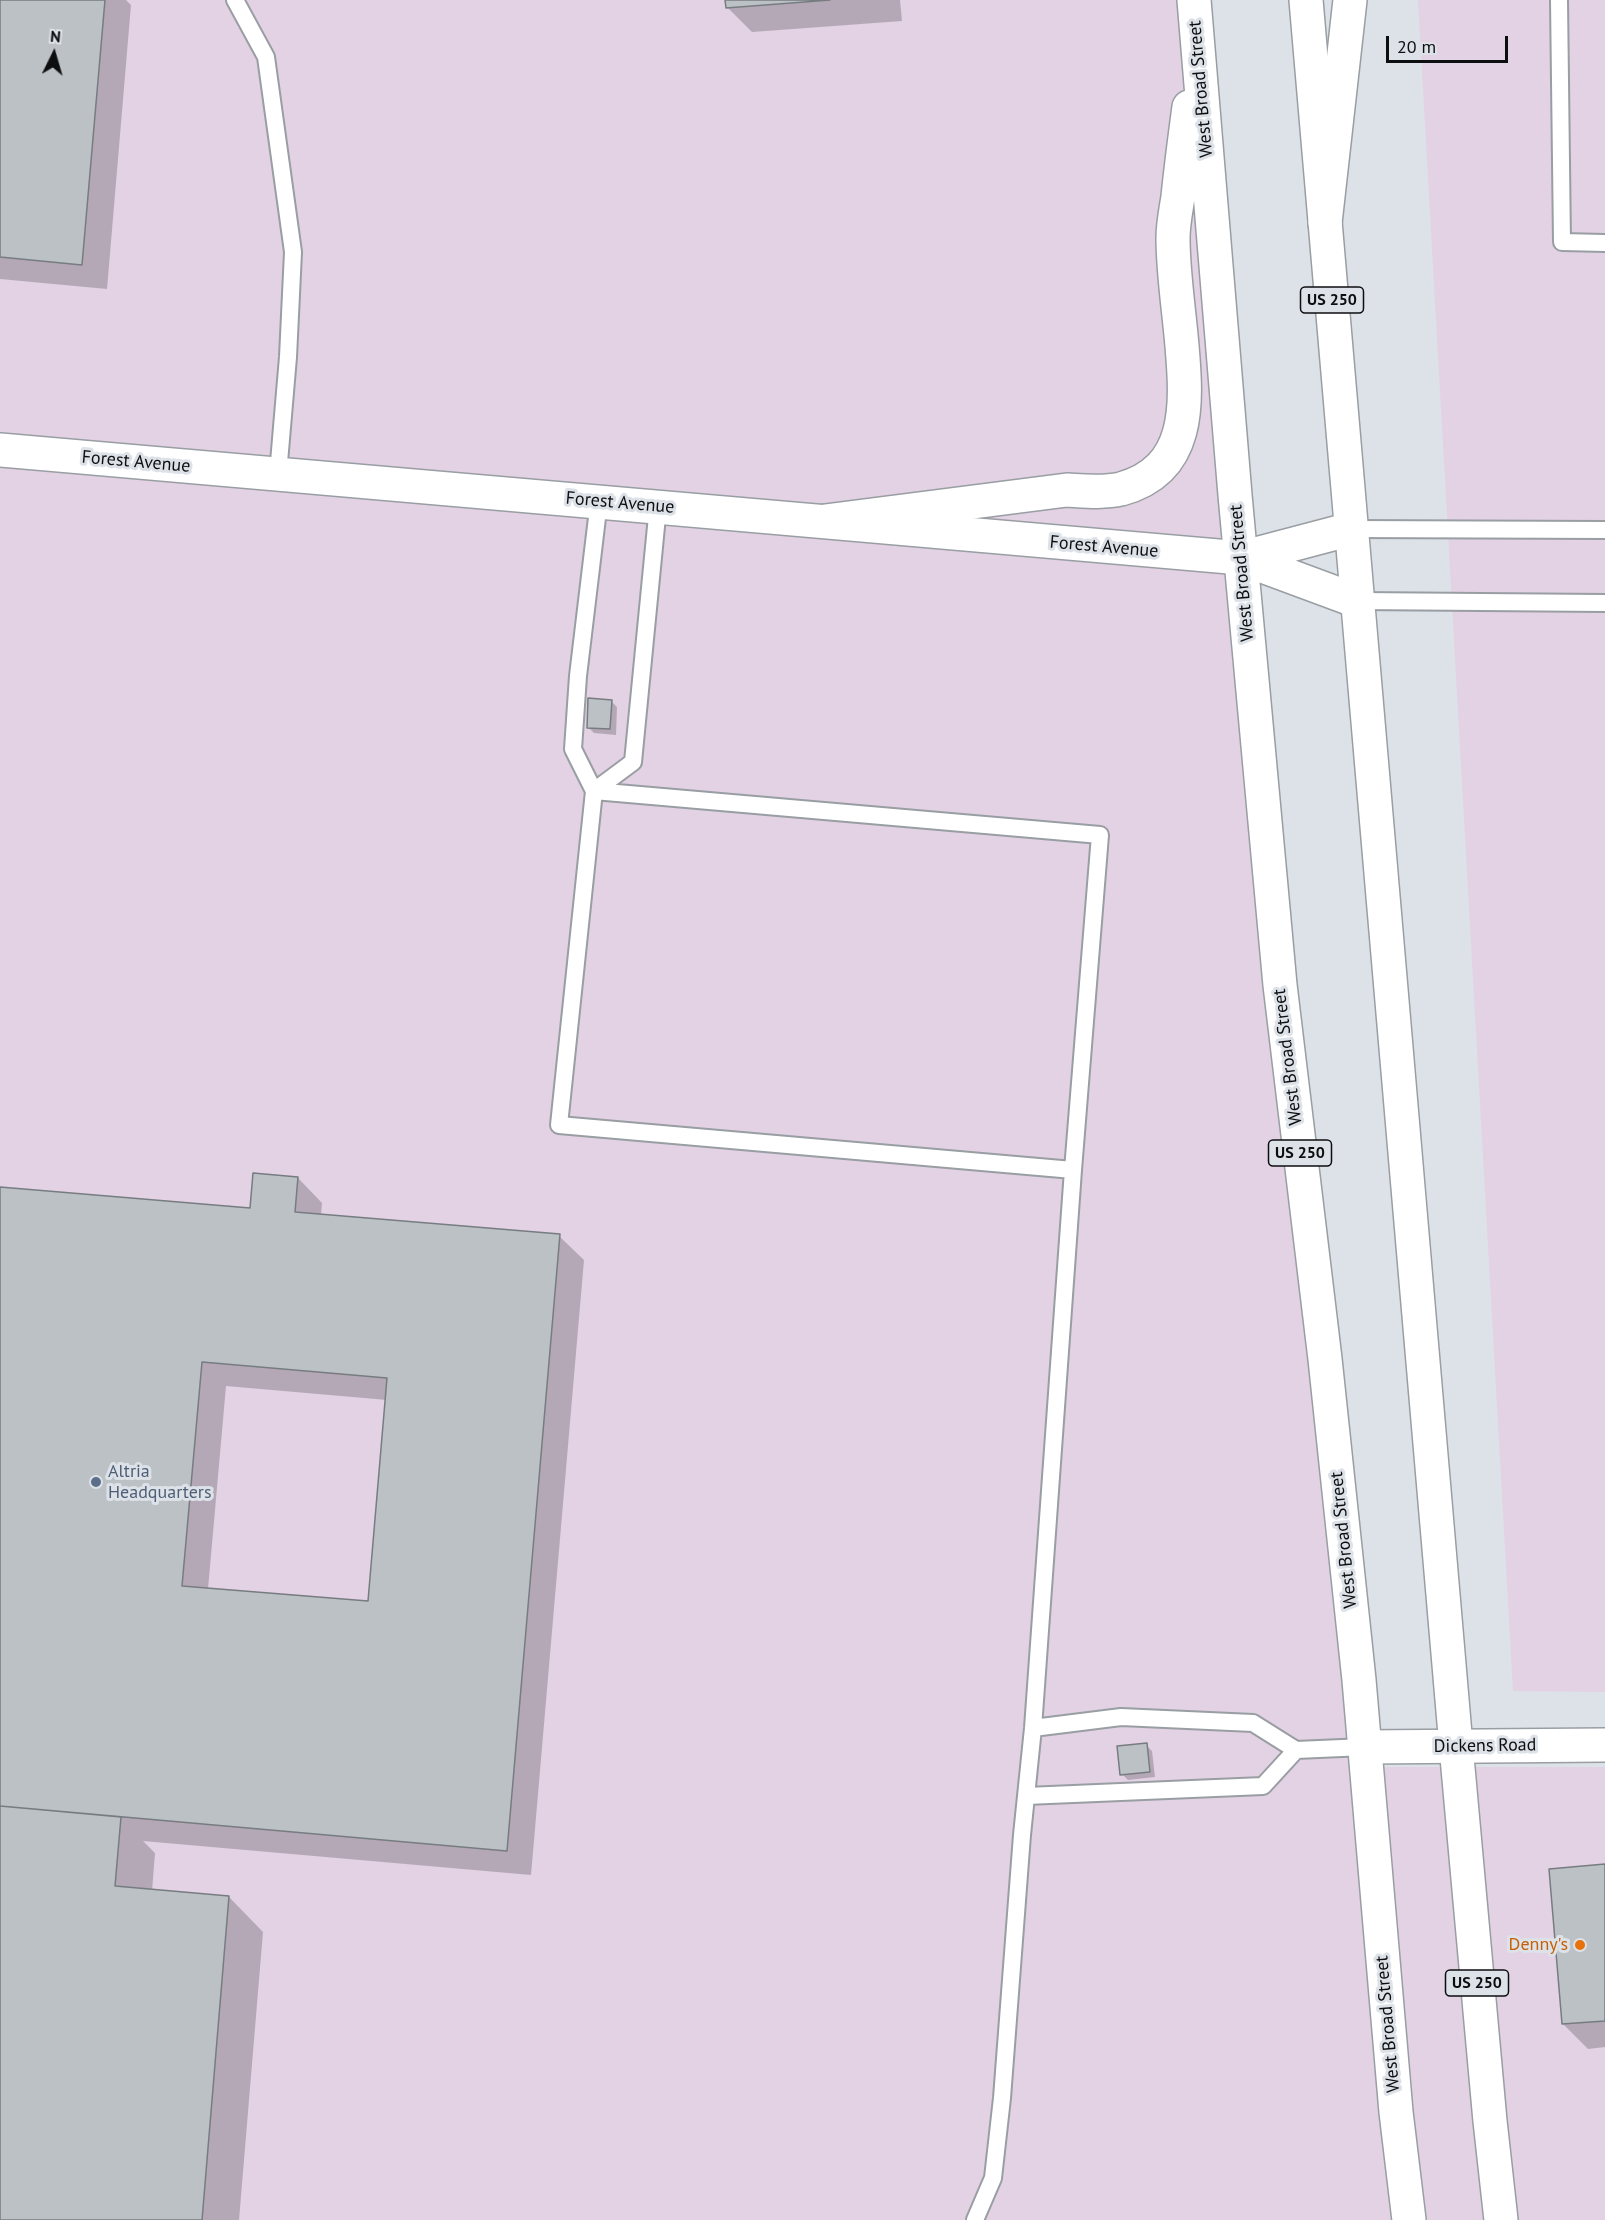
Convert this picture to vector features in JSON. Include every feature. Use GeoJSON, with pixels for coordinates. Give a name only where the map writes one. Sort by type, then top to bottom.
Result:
{"type":"FeatureCollection","features":[{"type":"Feature","properties":{"kind":"main road","name":"West Broad Street"},"geometry":{"type":"LineString","coordinates":[[1194,0],[1280,985],[1325,1359],[1365,1747],[1396,2112],[1409,2220]]}},
{"type":"Feature","properties":{"kind":"main road","name":"US 250"},"geometry":{"type":"LineString","coordinates":[[1306,0],[1456,1746],[1490,2121],[1502,2220]]}},
{"type":"Feature","properties":{"kind":"main road"},"geometry":{"type":"LineString","coordinates":[[1325,223],[1350,0]]}},
{"type":"Feature","properties":{"kind":"main road"},"geometry":{"type":"LineString","coordinates":[[825,521],[1067,490],[1101,492],[1121,489],[1152,475],[1167,459],[1179,438],[1186,407],[1173,237],[1197,39]]}},
{"type":"Feature","properties":{"kind":"main road","name":"Forest Avenue"},"geometry":{"type":"LineString","coordinates":[[0,450],[1241,558],[1357,601]]}},
{"type":"Feature","properties":{"kind":"main road","name":"Forest Avenue"},"geometry":{"type":"LineString","coordinates":[[1241,558],[1352,529]]}},
{"type":"Feature","properties":{"kind":"main road","name":"Dickens Road"},"geometry":{"type":"LineString","coordinates":[[1365,1747],[1605,1745]]}},
{"type":"Feature","properties":{"kind":"lane"},"geometry":{"type":"LineString","coordinates":[[235,0],[266,57],[293,252],[288,357],[278,474]]}},
{"type":"Feature","properties":{"kind":"lane"},"geometry":{"type":"LineString","coordinates":[[1559,0],[1562,242],[1605,243]]}},
{"type":"Feature","properties":{"kind":"lane"},"geometry":{"type":"LineString","coordinates":[[599,501],[578,676],[573,749],[594,790],[559,1125],[1073,1170]]}},
{"type":"Feature","properties":{"kind":"lane"},"geometry":{"type":"LineString","coordinates":[[594,790],[633,762],[658,506]]}},
{"type":"Feature","properties":{"kind":"lane"},"geometry":{"type":"LineString","coordinates":[[1352,529],[1605,530]]}},
{"type":"Feature","properties":{"kind":"lane"},"geometry":{"type":"LineString","coordinates":[[1357,601],[1605,603]]}},
{"type":"Feature","properties":{"kind":"lane"},"geometry":{"type":"LineString","coordinates":[[594,790],[1100,835],[1073,1170],[1033,1728],[1001,2109],[993,2178],[975,2220]]}},
{"type":"Feature","properties":{"kind":"lane"},"geometry":{"type":"LineString","coordinates":[[1033,1728],[1121,1717],[1254,1723],[1296,1750],[1365,1747]]}},
{"type":"Feature","properties":{"kind":"lane"},"geometry":{"type":"LineString","coordinates":[[1026,1796],[1263,1786],[1296,1750]]}},
{"type":"Feature","properties":{"kind":"shaded area"},"geometry":{"type":"Polygon","coordinates":[[[0,0],[1194,0],[1363,1767],[1605,1767],[1605,2220],[0,2220],[0,0]]]}},
{"type":"Feature","properties":{"kind":"shaded area"},"geometry":{"type":"Polygon","coordinates":[[[1418,0],[1605,0],[1605,1692],[1513,1691],[1418,0]]]}},
{"type":"Feature","properties":{"kind":"building"},"geometry":{"type":"Polygon","coordinates":[[[0,0],[105,0],[82,265],[0,257],[0,0]]]}},
{"type":"Feature","properties":{"kind":"building"},"geometry":{"type":"Polygon","coordinates":[[[725,0],[830,0],[726,8],[725,0]]]}},
{"type":"Feature","properties":{"kind":"building"},"geometry":{"type":"Polygon","coordinates":[[[588,698],[612,700],[610,729],[587,728],[588,698]]]}},
{"type":"Feature","properties":{"kind":"building","name":"Altria Headquarters"},"geometry":{"type":"Polygon","coordinates":[[[253,1173],[298,1177],[295,1212],[560,1234],[507,1851],[0,1806],[0,1187],[250,1208],[253,1173]],[[202,1362],[182,1586],[368,1601],[387,1378],[202,1362]]]}},
{"type":"Feature","properties":{"kind":"building"},"geometry":{"type":"Polygon","coordinates":[[[1147,1743],[1150,1772],[1120,1775],[1117,1746],[1147,1743]]]}},
{"type":"Feature","properties":{"kind":"building"},"geometry":{"type":"Polygon","coordinates":[[[0,1806],[121,1817],[115,1886],[229,1896],[202,2220],[0,2220],[0,1806]]]}},
{"type":"Feature","properties":{"kind":"building","name":"Denny's"},"geometry":{"type":"Polygon","coordinates":[[[1605,1864],[1605,2021],[1562,2024],[1549,1869],[1605,1864]]]}},
{"type":"Feature","properties":{"kind":"place","name":"Altria Headquarters"},"geometry":{"type":"Point","coordinates":[96,1482]}},
{"type":"Feature","properties":{"kind":"place","name":"Denny's"},"geometry":{"type":"Point","coordinates":[1580,1945]}}]}
